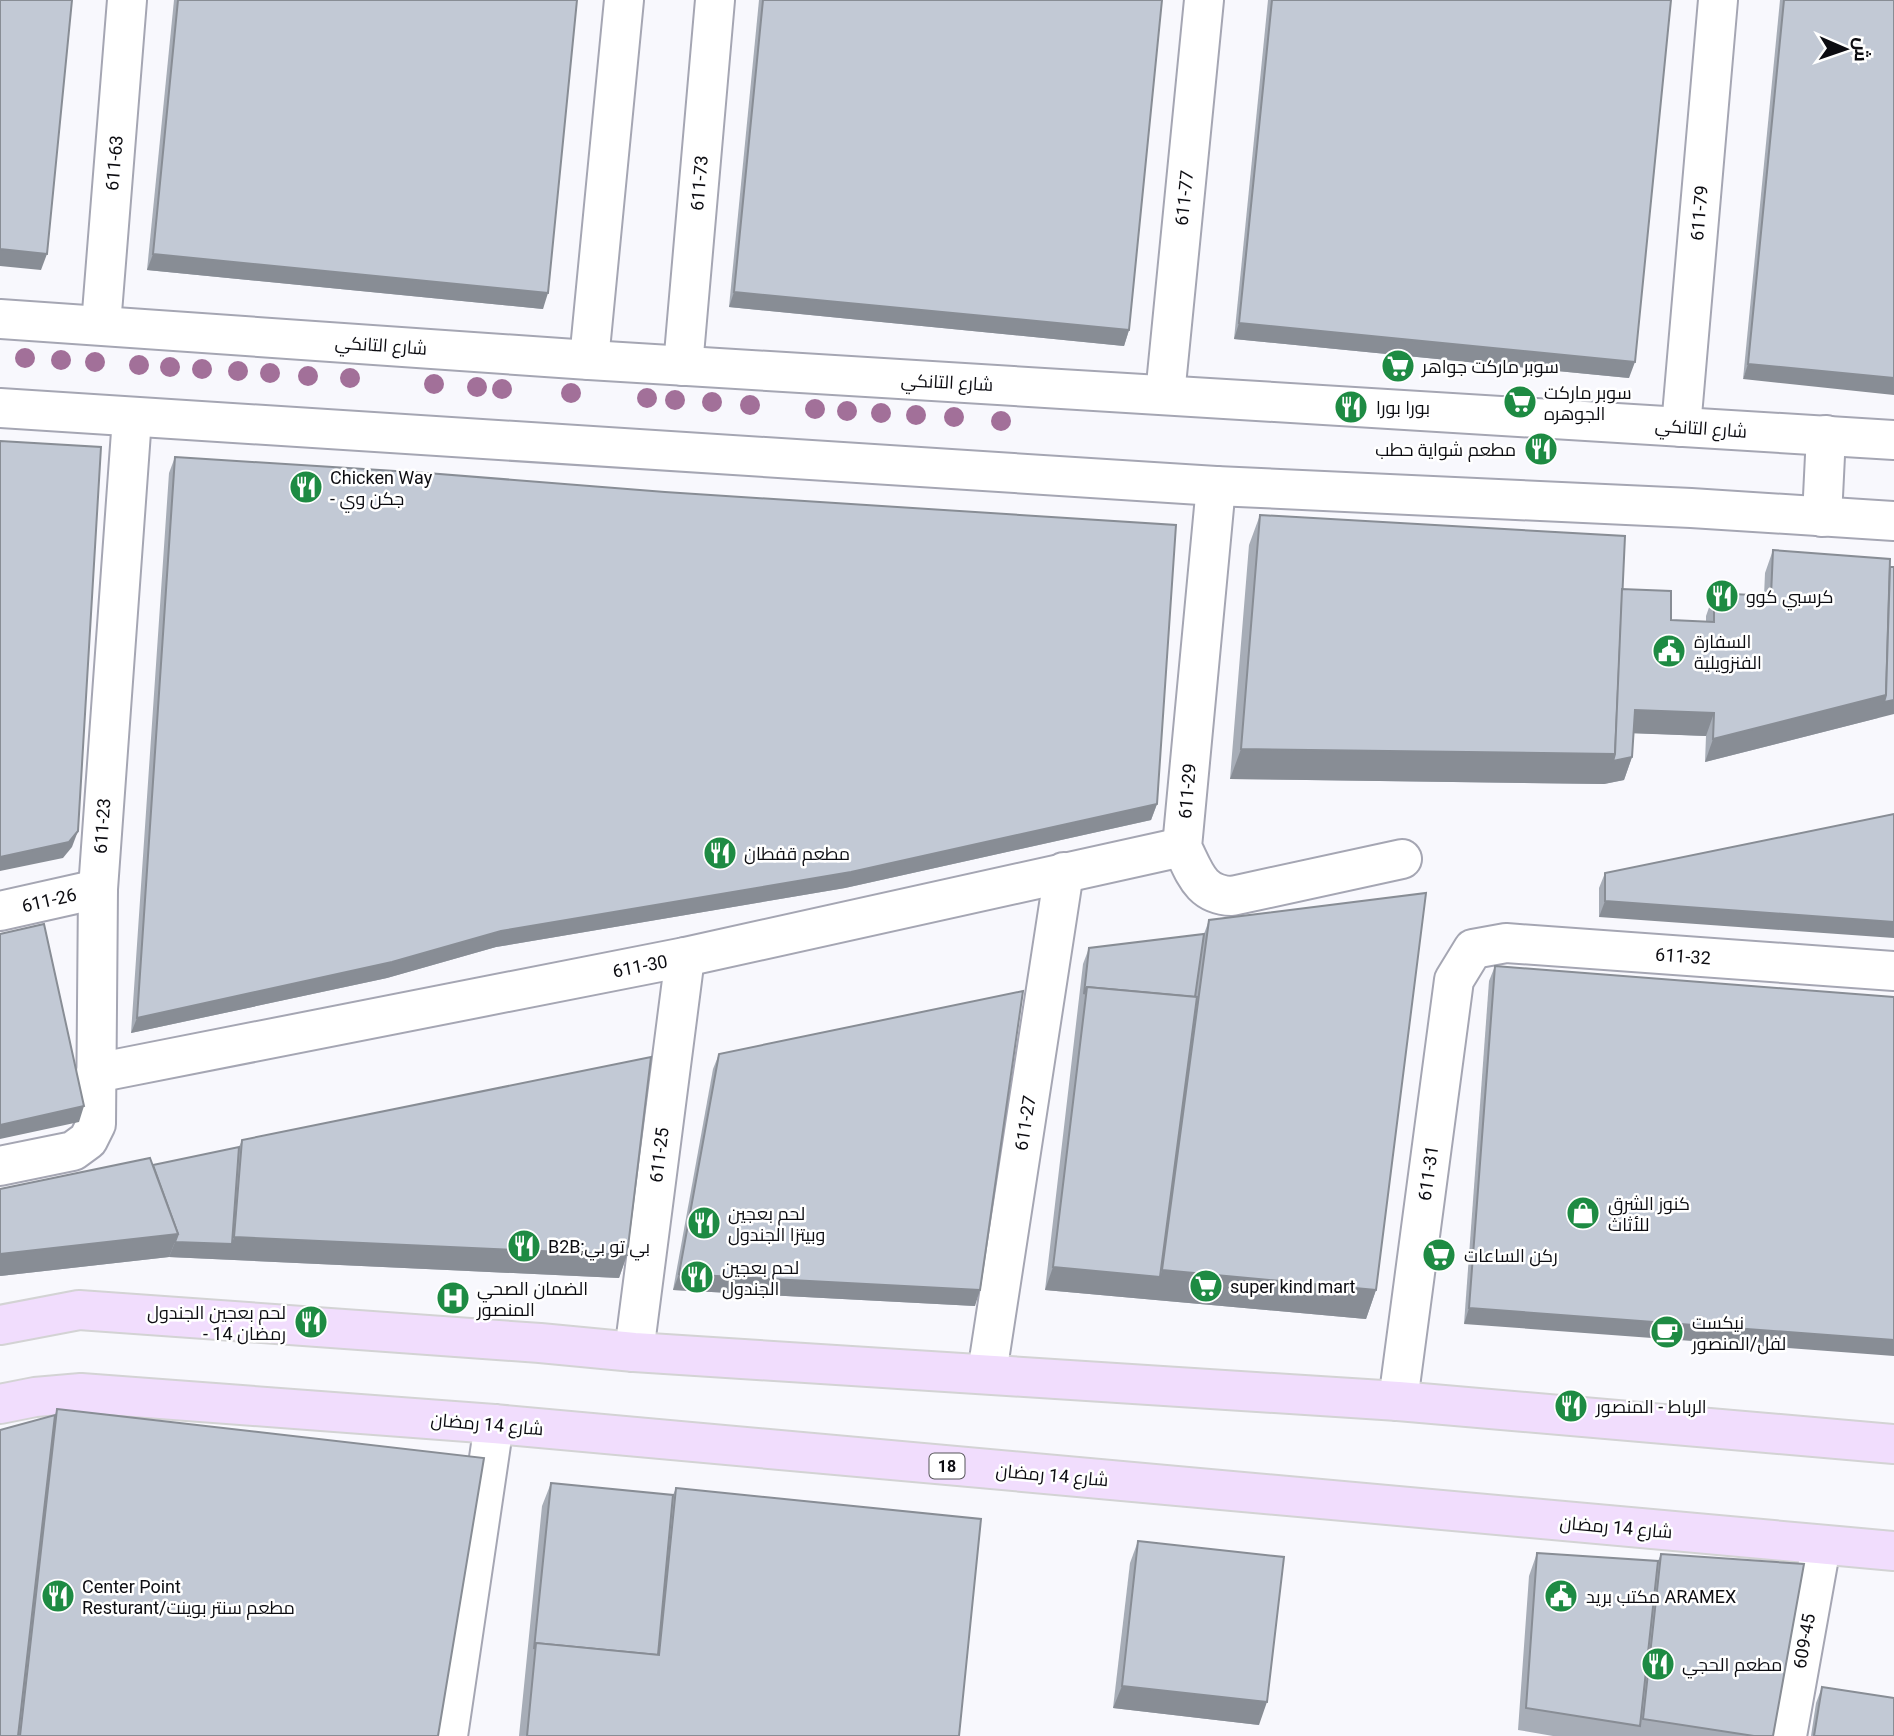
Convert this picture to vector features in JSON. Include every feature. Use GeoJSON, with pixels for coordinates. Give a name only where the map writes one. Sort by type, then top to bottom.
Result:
{"type":"FeatureCollection","features":[{"type":"Feature","properties":{"kind":"main road"},"geometry":{"type":"LineString","coordinates":[[0,1325],[79,1310],[634,1352],[1398,1402],[1894,1444]]}},
{"type":"Feature","properties":{"kind":"main road","name":"شارع 14 رمضان"},"geometry":{"type":"LineString","coordinates":[[0,1404],[34,1397],[81,1393],[494,1424],[1894,1551]]}},
{"type":"Feature","properties":{"kind":"street","name":"611-63"},"geometry":{"type":"LineString","coordinates":[[101,326],[127,0]]}},
{"type":"Feature","properties":{"kind":"street"},"geometry":{"type":"LineString","coordinates":[[589,360],[624,0]]}},
{"type":"Feature","properties":{"kind":"street","name":"611-73"},"geometry":{"type":"LineString","coordinates":[[683,366],[715,0]]}},
{"type":"Feature","properties":{"kind":"street","name":"611-77"},"geometry":{"type":"LineString","coordinates":[[1165,395],[1204,0]]}},
{"type":"Feature","properties":{"kind":"street","name":"611-79"},"geometry":{"type":"LineString","coordinates":[[1681,426],[1718,0]]}},
{"type":"Feature","properties":{"kind":"street","name":"شارع التانكي"},"geometry":{"type":"LineString","coordinates":[[0,319],[589,360],[1894,440]]}},
{"type":"Feature","properties":{"kind":"street"},"geometry":{"type":"LineString","coordinates":[[0,408],[1216,486],[1894,520]]}},
{"type":"Feature","properties":{"kind":"street","name":"611-23"},"geometry":{"type":"LineString","coordinates":[[0,1167],[73,1151],[88,1140],[96,1124],[98,889],[132,418]]}},
{"type":"Feature","properties":{"kind":"street"},"geometry":{"type":"LineString","coordinates":[[1822,517],[1826,436]]}},
{"type":"Feature","properties":{"kind":"street","name":"611-29"},"geometry":{"type":"LineString","coordinates":[[1182,848],[1216,486]]}},
{"type":"Feature","properties":{"kind":"street"},"geometry":{"type":"LineString","coordinates":[[1182,848],[1201,883],[1210,891],[1232,896],[1402,859]]}},
{"type":"Feature","properties":{"kind":"street","name":"611-30"},"geometry":{"type":"LineString","coordinates":[[96,1073],[685,957],[1182,848]]}},
{"type":"Feature","properties":{"kind":"street","name":"611-27"},"geometry":{"type":"LineString","coordinates":[[987,1373],[1064,872]]}},
{"type":"Feature","properties":{"kind":"street","name":"611-26"},"geometry":{"type":"LineString","coordinates":[[0,911],[98,889]]}},
{"type":"Feature","properties":{"kind":"street","name":"611-32"},"geometry":{"type":"LineString","coordinates":[[1473,949],[1506,943],[1894,971]]}},
{"type":"Feature","properties":{"kind":"street","name":"611-31"},"geometry":{"type":"LineString","coordinates":[[1398,1402],[1454,980],[1473,949]]}},
{"type":"Feature","properties":{"kind":"street","name":"611-25"},"geometry":{"type":"LineString","coordinates":[[634,1352],[685,957]]}},
{"type":"Feature","properties":{"kind":"street"},"geometry":{"type":"LineString","coordinates":[[448,1736],[494,1424]]}},
{"type":"Feature","properties":{"kind":"street","name":"609-45"},"geometry":{"type":"LineString","coordinates":[[1787,1736],[1821,1546]]}},
{"type":"Feature","properties":{"kind":"building"},"geometry":{"type":"Polygon","coordinates":[[[0,0],[72,0],[47,254],[0,249],[0,0]]]}},
{"type":"Feature","properties":{"kind":"building"},"geometry":{"type":"Polygon","coordinates":[[[178,0],[577,0],[548,293],[153,254],[178,0]]]}},
{"type":"Feature","properties":{"kind":"building"},"geometry":{"type":"Polygon","coordinates":[[[763,0],[1162,0],[1129,330],[734,292],[763,0]]]}},
{"type":"Feature","properties":{"kind":"building"},"geometry":{"type":"Polygon","coordinates":[[[1272,0],[1671,0],[1635,362],[1239,323],[1272,0]]]}},
{"type":"Feature","properties":{"kind":"building"},"geometry":{"type":"Polygon","coordinates":[[[1784,0],[1894,0],[1894,378],[1748,364],[1784,0]]]}},
{"type":"Feature","properties":{"kind":"building"},"geometry":{"type":"Polygon","coordinates":[[[0,441],[101,447],[78,831],[69,842],[0,857],[0,441]]]}},
{"type":"Feature","properties":{"kind":"building"},"geometry":{"type":"Polygon","coordinates":[[[175,457],[1176,525],[1157,804],[851,872],[501,931],[392,962],[137,1018],[175,457]]]}},
{"type":"Feature","properties":{"kind":"building"},"geometry":{"type":"Polygon","coordinates":[[[1260,515],[1625,536],[1615,754],[1241,749],[1260,515]]]}},
{"type":"Feature","properties":{"kind":"building"},"geometry":{"type":"Polygon","coordinates":[[[1773,550],[1890,559],[1886,695],[1713,739],[1714,713],[1635,710],[1632,757],[1613,761],[1622,589],[1671,591],[1671,620],[1714,622],[1714,593],[1771,596],[1773,550]]]}},
{"type":"Feature","properties":{"kind":"building"},"geometry":{"type":"Polygon","coordinates":[[[1890,567],[1894,567],[1894,700],[1884,702],[1886,695],[1890,567]]]}},
{"type":"Feature","properties":{"kind":"building"},"geometry":{"type":"Polygon","coordinates":[[[1894,814],[1894,922],[1605,901],[1605,873],[1894,814]]]}},
{"type":"Feature","properties":{"kind":"building"},"geometry":{"type":"Polygon","coordinates":[[[1426,893],[1376,1290],[1162,1270],[1209,920],[1426,893]]]}},
{"type":"Feature","properties":{"kind":"building"},"geometry":{"type":"Polygon","coordinates":[[[44,924],[84,1106],[0,1125],[0,934],[44,924]]]}},
{"type":"Feature","properties":{"kind":"building"},"geometry":{"type":"Polygon","coordinates":[[[1204,934],[1195,997],[1087,987],[1084,994],[1089,948],[1204,934]]]}},
{"type":"Feature","properties":{"kind":"building"},"geometry":{"type":"Polygon","coordinates":[[[1495,966],[1894,997],[1894,1340],[1469,1308],[1495,966]]]}},
{"type":"Feature","properties":{"kind":"building"},"geometry":{"type":"Polygon","coordinates":[[[1087,987],[1197,997],[1160,1277],[1053,1267],[1087,987]]]}},
{"type":"Feature","properties":{"kind":"building"},"geometry":{"type":"Polygon","coordinates":[[[1023,991],[980,1290],[679,1274],[719,1054],[1023,991]]]}},
{"type":"Feature","properties":{"kind":"building"},"geometry":{"type":"Polygon","coordinates":[[[651,1057],[627,1255],[234,1237],[242,1140],[651,1057]]]}},
{"type":"Feature","properties":{"kind":"building"},"geometry":{"type":"Polygon","coordinates":[[[239,1147],[232,1244],[175,1242],[178,1234],[153,1165],[239,1147]]]}},
{"type":"Feature","properties":{"kind":"building"},"geometry":{"type":"Polygon","coordinates":[[[150,1158],[178,1234],[0,1254],[0,1189],[150,1158]]]}},
{"type":"Feature","properties":{"kind":"building"},"geometry":{"type":"Polygon","coordinates":[[[57,1409],[484,1458],[438,1736],[20,1736],[57,1409]]]}},
{"type":"Feature","properties":{"kind":"building"},"geometry":{"type":"Polygon","coordinates":[[[55,1415],[18,1736],[0,1736],[0,1430],[55,1415]]]}},
{"type":"Feature","properties":{"kind":"building"},"geometry":{"type":"Polygon","coordinates":[[[551,1483],[673,1495],[658,1655],[536,1643],[534,1649],[551,1483]]]}},
{"type":"Feature","properties":{"kind":"building"},"geometry":{"type":"Polygon","coordinates":[[[676,1488],[981,1519],[959,1736],[527,1736],[536,1643],[659,1655],[676,1488]]]}},
{"type":"Feature","properties":{"kind":"building"},"geometry":{"type":"Polygon","coordinates":[[[1138,1541],[1284,1557],[1267,1702],[1122,1686],[1138,1541]]]}},
{"type":"Feature","properties":{"kind":"building"},"geometry":{"type":"Polygon","coordinates":[[[1537,1553],[1658,1561],[1640,1726],[1526,1708],[1537,1553]]]}},
{"type":"Feature","properties":{"kind":"building"},"geometry":{"type":"Polygon","coordinates":[[[1661,1554],[1804,1564],[1773,1736],[1754,1736],[1643,1719],[1661,1554]]]}},
{"type":"Feature","properties":{"kind":"building"},"geometry":{"type":"Polygon","coordinates":[[[1822,1687],[1894,1698],[1894,1736],[1814,1736],[1822,1687]]]}},
{"type":"Feature","properties":{"kind":"place","name":"سوبر ماركت جواهر"},"geometry":{"type":"Point","coordinates":[1398,366]}},
{"type":"Feature","properties":{"kind":"place","name":"سوبر ماركت الجوهره"},"geometry":{"type":"Point","coordinates":[1520,402]}},
{"type":"Feature","properties":{"kind":"place","name":"بورا بورا"},"geometry":{"type":"Point","coordinates":[1351,407]}},
{"type":"Feature","properties":{"kind":"place","name":"مطعم شواية حطب"},"geometry":{"type":"Point","coordinates":[1541,449]}},
{"type":"Feature","properties":{"kind":"place","name":"Chicken Way - جكن وي"},"geometry":{"type":"Point","coordinates":[306,487]}},
{"type":"Feature","properties":{"kind":"place","name":"كرسبي كوو"},"geometry":{"type":"Point","coordinates":[1722,596]}},
{"type":"Feature","properties":{"kind":"place","name":"السفارة الفنزويلية"},"geometry":{"type":"Point","coordinates":[1669,651]}},
{"type":"Feature","properties":{"kind":"place","name":"مطعم قفطان"},"geometry":{"type":"Point","coordinates":[720,853]}},
{"type":"Feature","properties":{"kind":"place","name":"كنوز الشرق للأثاث"},"geometry":{"type":"Point","coordinates":[1583,1213]}},
{"type":"Feature","properties":{"kind":"place","name":"لحم بعجين وبيتزا الجندول"},"geometry":{"type":"Point","coordinates":[704,1223]}},
{"type":"Feature","properties":{"kind":"place","name":"B2B;بي تو بي"},"geometry":{"type":"Point","coordinates":[524,1246]}},
{"type":"Feature","properties":{"kind":"place","name":"ركن الساعات"},"geometry":{"type":"Point","coordinates":[1439,1255]}},
{"type":"Feature","properties":{"kind":"place","name":"لحم بعجين الجندول"},"geometry":{"type":"Point","coordinates":[697,1277]}},
{"type":"Feature","properties":{"kind":"place","name":"super kind mart"},"geometry":{"type":"Point","coordinates":[1206,1286]}},
{"type":"Feature","properties":{"kind":"place","name":"الضمان الصحي المنصور"},"geometry":{"type":"Point","coordinates":[453,1298]}},
{"type":"Feature","properties":{"kind":"place","name":"لحم بعجين الجندول - 14 رمضان"},"geometry":{"type":"Point","coordinates":[311,1322]}},
{"type":"Feature","properties":{"kind":"place","name":"نيكست لفل/المنصور"},"geometry":{"type":"Point","coordinates":[1667,1332]}},
{"type":"Feature","properties":{"kind":"place","name":"الرباط - المنصور"},"geometry":{"type":"Point","coordinates":[1571,1406]}},
{"type":"Feature","properties":{"kind":"place","name":"Center Point Resturant/مطعم سنتر بوينت"},"geometry":{"type":"Point","coordinates":[58,1596]}},
{"type":"Feature","properties":{"kind":"place","name":"مكتب بريد ARAMEX"},"geometry":{"type":"Point","coordinates":[1561,1596]}},
{"type":"Feature","properties":{"kind":"place","name":"مطعم الحجي"},"geometry":{"type":"Point","coordinates":[1658,1664]}}]}
